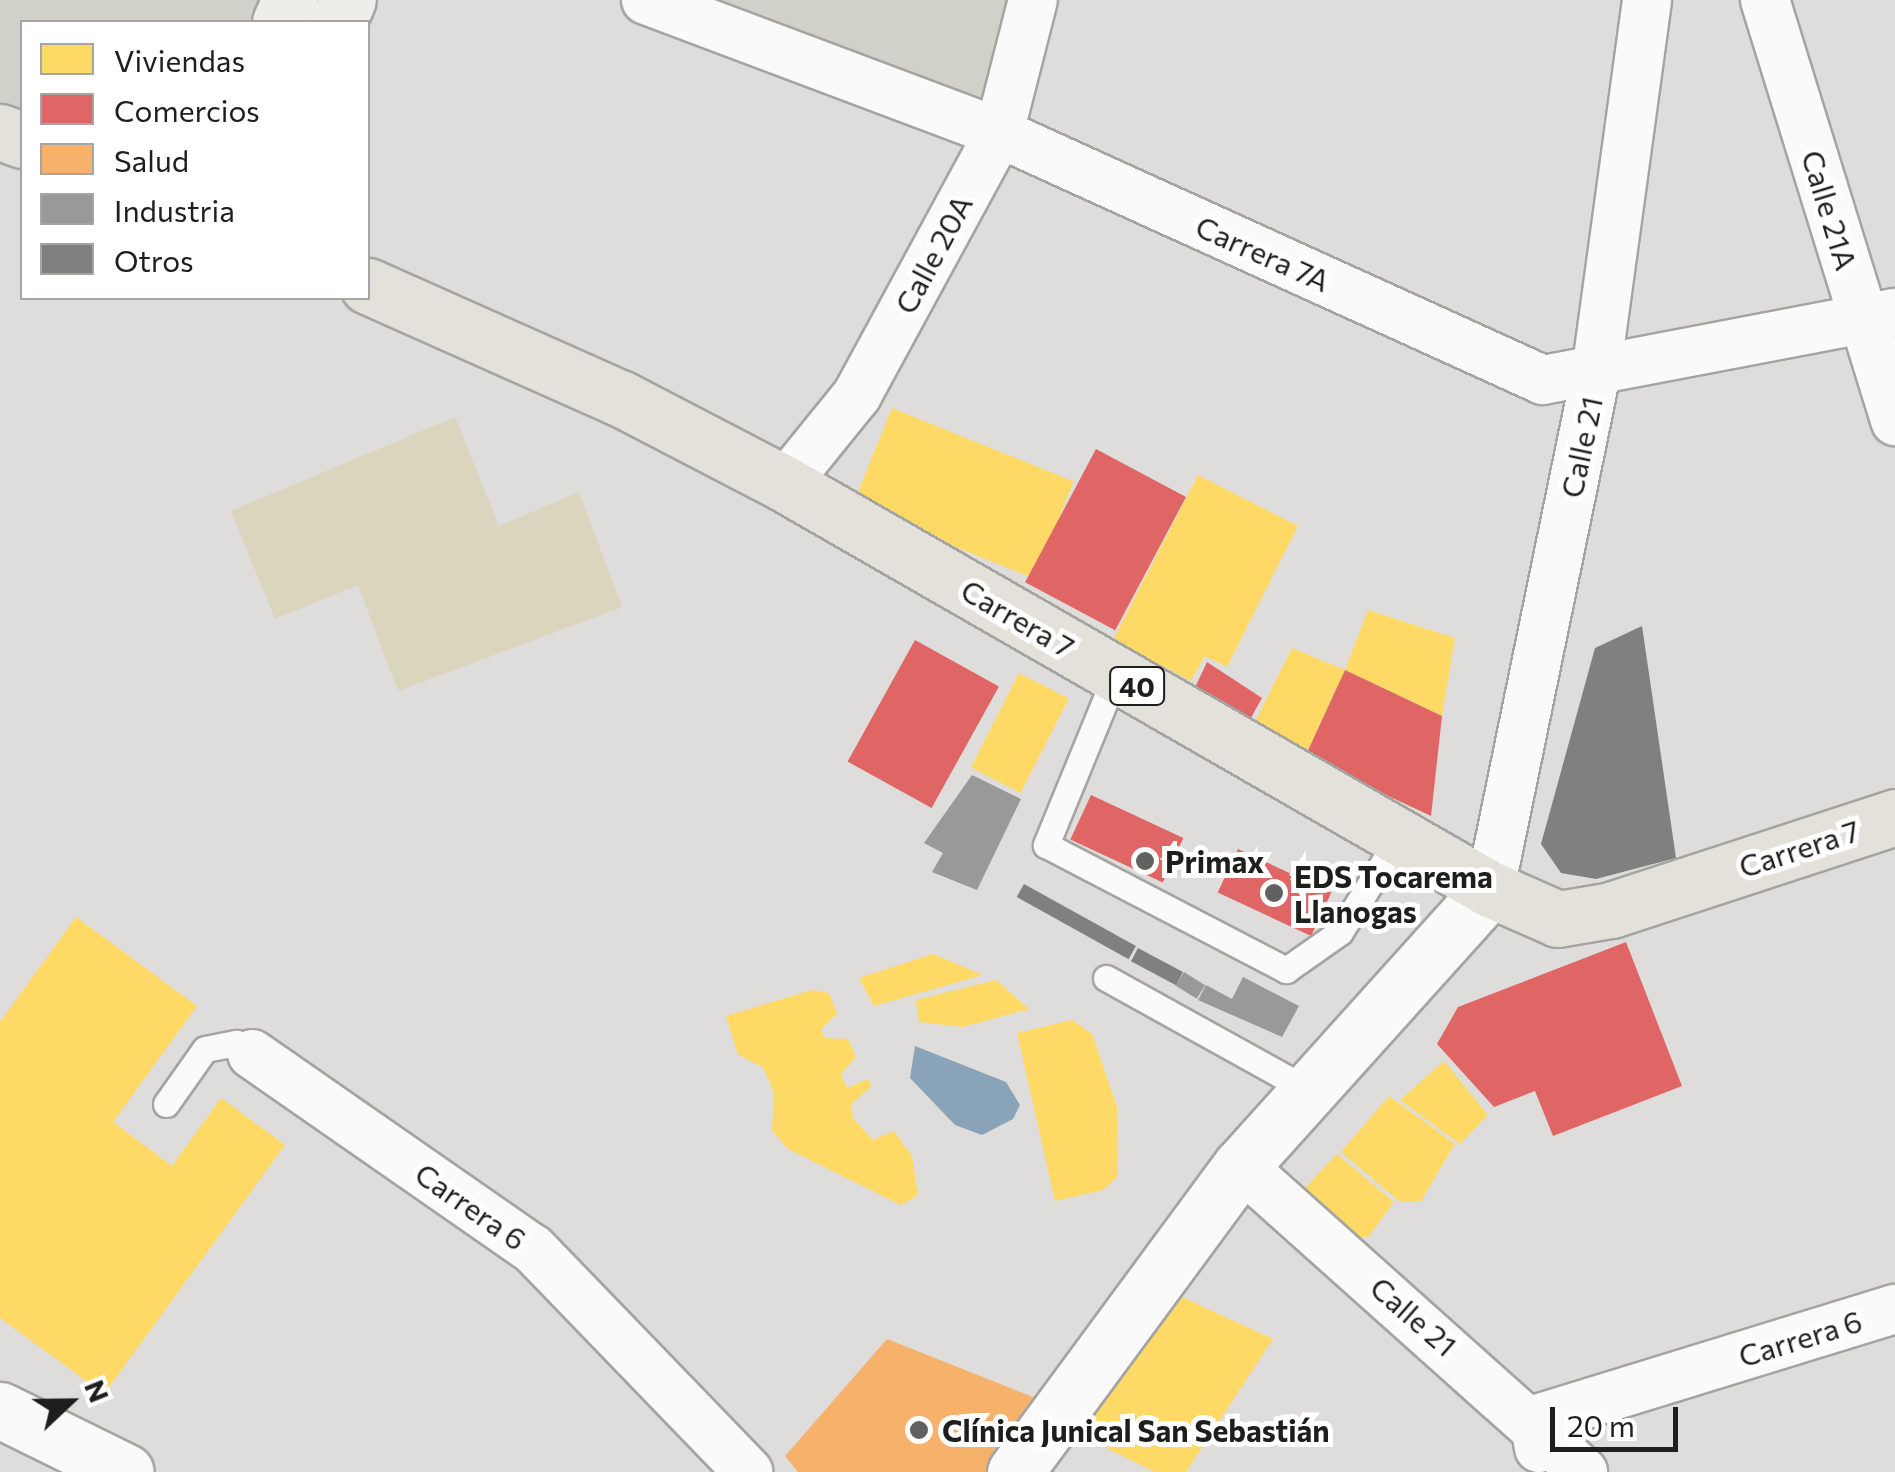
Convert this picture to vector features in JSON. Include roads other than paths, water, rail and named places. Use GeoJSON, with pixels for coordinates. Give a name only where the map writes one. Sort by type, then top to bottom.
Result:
{"type":"FeatureCollection","features":[{"type":"Feature","properties":{"kind":"main road","name":"Carrera 7"},"geometry":{"type":"LineString","coordinates":[[370,287],[622,399],[784,484],[1490,890],[1558,918],[1611,910],[1895,817]]}},
{"type":"Feature","properties":{"kind":"street","name":"Carrera 7A"},"geometry":{"type":"LineString","coordinates":[[646,0],[999,133],[1544,380],[1880,318]]}},
{"type":"Feature","properties":{"kind":"street","name":"Calle 20A"},"geometry":{"type":"LineString","coordinates":[[784,484],[857,395],[999,133],[1033,0]]}},
{"type":"Feature","properties":{"kind":"street","name":"Calle 21"},"geometry":{"type":"LineString","coordinates":[[1490,890],[1596,373],[1647,0]]}},
{"type":"Feature","properties":{"kind":"street","name":"Calle 21A"},"geometry":{"type":"LineString","coordinates":[[1765,0],[1880,318],[1895,421]]}},
{"type":"Feature","properties":{"kind":"street"},"geometry":{"type":"LineString","coordinates":[[1014,1472],[1241,1166],[1490,890]]}},
{"type":"Feature","properties":{"kind":"street","name":"Carrera 6"},"geometry":{"type":"LineString","coordinates":[[252,1054],[533,1249],[748,1472]]}},
{"type":"Feature","properties":{"kind":"street","name":"Calle 21"},"geometry":{"type":"LineString","coordinates":[[1241,1166],[1534,1420],[1583,1472]]}},
{"type":"Feature","properties":{"kind":"street","name":"Carrera 6"},"geometry":{"type":"LineString","coordinates":[[1534,1420],[1895,1310]]}},
{"type":"Feature","properties":{"kind":"street"},"geometry":{"type":"LineString","coordinates":[[0,1410],[126,1472]]}},
{"type":"Feature","properties":{"kind":"street"},"geometry":{"type":"LineString","coordinates":[[1534,1420],[1544,1472]]}},
{"type":"Feature","properties":{"kind":"lane"},"geometry":{"type":"LineString","coordinates":[[1116,674],[1046,845],[1286,970],[1340,932],[1400,836]]}},
{"type":"Feature","properties":{"kind":"lane"},"geometry":{"type":"LineString","coordinates":[[1106,978],[1310,1090]]}},
{"type":"Feature","properties":{"kind":"lane","name":"Carrera 6"},"geometry":{"type":"LineString","coordinates":[[166,1104],[205,1049],[219,1042],[252,1054]]}},
{"type":"Feature","properties":{"kind":"water"},"geometry":{"type":"Polygon","coordinates":[[[915,1046],[1006,1082],[1020,1105],[1013,1119],[982,1135],[955,1125],[910,1078],[915,1046]]]}},
{"type":"Feature","properties":{"kind":"place","name":"Primax"},"geometry":{"type":"Point","coordinates":[1145,861]}},
{"type":"Feature","properties":{"kind":"place","name":"EDS Tocarema Llanogas"},"geometry":{"type":"Point","coordinates":[1274,893]}},
{"type":"Feature","properties":{"kind":"place","name":"Clínica Junical San Sebastián"},"geometry":{"type":"Point","coordinates":[919,1430]}}]}
